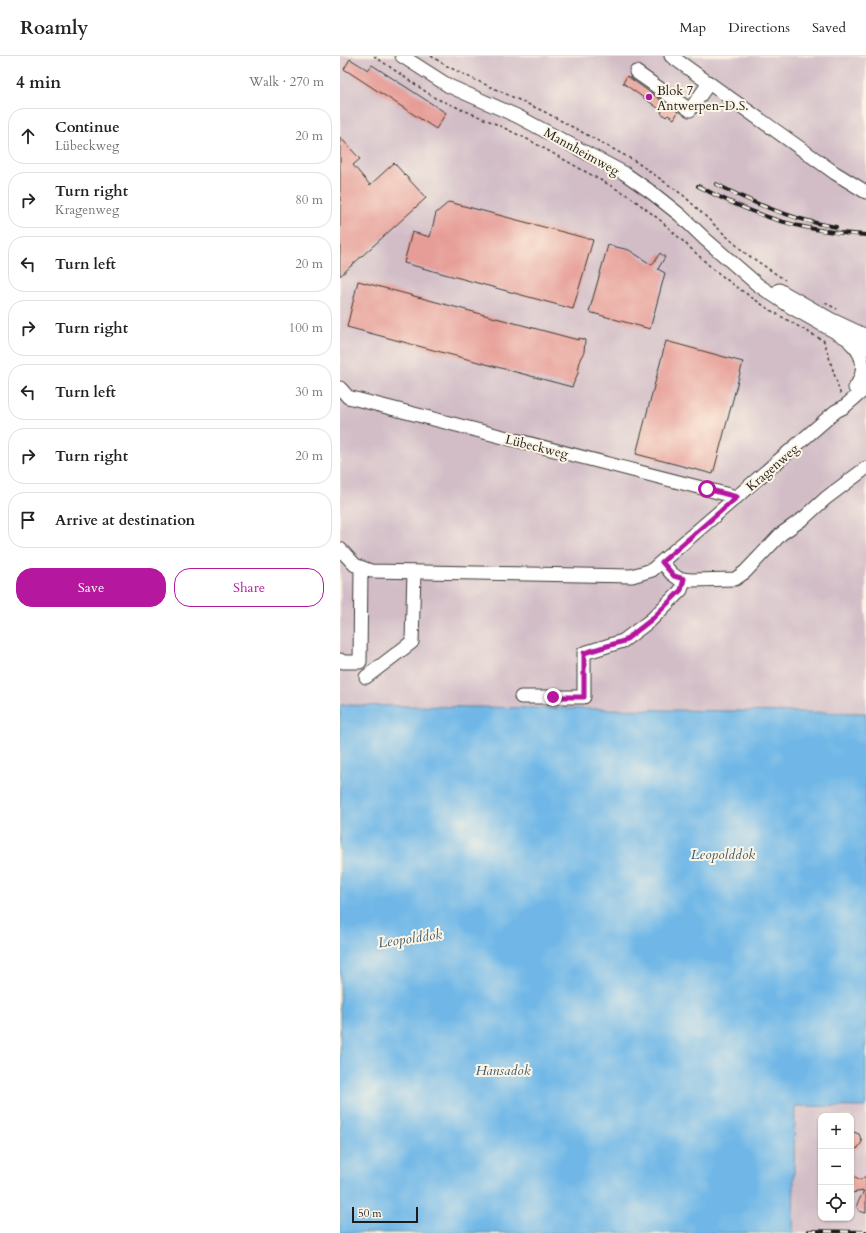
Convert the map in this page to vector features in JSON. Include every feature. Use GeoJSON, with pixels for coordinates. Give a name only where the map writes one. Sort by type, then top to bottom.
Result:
{"type":"FeatureCollection","features":[{"type":"Feature","properties":{"kind":"street","name":"Mannheimweg"},"geometry":{"type":"LineString","coordinates":[[402,56],[449,86],[517,116],[624,173],[680,215],[758,285],[790,308],[860,338]]}},
{"type":"Feature","properties":{"kind":"street"},"geometry":{"type":"LineString","coordinates":[[672,56],[835,173],[866,192]]}},
{"type":"Feature","properties":{"kind":"street"},"geometry":{"type":"LineString","coordinates":[[636,72],[690,110],[709,83]]}},
{"type":"Feature","properties":{"kind":"street","name":"Kragenweg"},"geometry":{"type":"LineString","coordinates":[[414,572],[632,576],[652,570],[737,497],[839,405],[844,407],[863,386],[861,381],[863,374],[863,358],[857,348],[860,338]]}},
{"type":"Feature","properties":{"kind":"street"},"geometry":{"type":"LineString","coordinates":[[860,338],[866,348]]}},
{"type":"Feature","properties":{"kind":"street","name":"Lübeckweg"},"geometry":{"type":"LineString","coordinates":[[340,388],[348,397],[737,497]]}},
{"type":"Feature","properties":{"kind":"street"},"geometry":{"type":"LineString","coordinates":[[662,562],[674,576],[684,579],[735,579],[745,572],[781,534],[804,518],[826,498],[866,468]]}},
{"type":"Feature","properties":{"kind":"street"},"geometry":{"type":"LineString","coordinates":[[340,549],[355,566],[361,568],[371,571],[414,572],[412,642],[366,677]]}},
{"type":"Feature","properties":{"kind":"street"},"geometry":{"type":"LineString","coordinates":[[340,660],[343,662],[360,662],[361,568]]}},
{"type":"Feature","properties":{"kind":"street"},"geometry":{"type":"LineString","coordinates":[[522,697],[584,697],[584,653],[624,641],[651,620],[681,590],[684,579]]}},
{"type":"Feature","properties":{"kind":"path"},"geometry":{"type":"LineString","coordinates":[[374,56],[435,98],[494,123],[529,140],[603,181],[644,207],[666,225],[712,268],[735,286],[770,310],[824,341],[839,405]]}},
{"type":"Feature","properties":{"kind":"shaded area"},"geometry":{"type":"Polygon","coordinates":[[[340,56],[866,56],[866,713],[340,705],[340,56]]]}},
{"type":"Feature","properties":{"kind":"shaded area"},"geometry":{"type":"Polygon","coordinates":[[[795,1106],[866,1107],[866,1233],[793,1233],[795,1106]]]}},
{"type":"Feature","properties":{"kind":"water"},"geometry":{"type":"Polygon","coordinates":[[[340,705],[866,713],[866,1107],[795,1106],[793,1233],[340,1233],[340,705]]]}},
{"type":"Feature","properties":{"kind":"building"},"geometry":{"type":"Polygon","coordinates":[[[350,59],[368,70],[372,65],[446,113],[436,129],[344,69],[350,59]]]}},
{"type":"Feature","properties":{"kind":"building","name":"Blok 7 Antwerpen-D.S."},"geometry":{"type":"Polygon","coordinates":[[[627,76],[678,112],[674,119],[668,115],[666,117],[661,113],[662,111],[623,83],[627,76]]]}},
{"type":"Feature","properties":{"kind":"building"},"geometry":{"type":"Polygon","coordinates":[[[340,137],[360,159],[353,165],[370,185],[394,163],[426,198],[340,276],[340,137]]]}},
{"type":"Feature","properties":{"kind":"building"},"geometry":{"type":"Polygon","coordinates":[[[449,202],[593,240],[573,309],[404,263],[412,232],[430,237],[436,213],[449,202]]]}},
{"type":"Feature","properties":{"kind":"building"},"geometry":{"type":"Polygon","coordinates":[[[608,245],[629,250],[652,265],[660,253],[665,257],[658,269],[665,273],[650,329],[589,312],[608,245]]]}},
{"type":"Feature","properties":{"kind":"building"},"geometry":{"type":"Polygon","coordinates":[[[358,281],[578,340],[579,338],[585,340],[584,352],[580,359],[578,373],[572,387],[347,327],[358,281]]]}},
{"type":"Feature","properties":{"kind":"building"},"geometry":{"type":"Polygon","coordinates":[[[666,341],[743,362],[713,474],[636,454],[666,341]]]}},
{"type":"Feature","properties":{"kind":"building"},"geometry":{"type":"Polygon","coordinates":[[[854,1132],[859,1134],[862,1142],[858,1148],[854,1149],[854,1132]]]}},
{"type":"Feature","properties":{"kind":"building"},"geometry":{"type":"Polygon","coordinates":[[[854,1176],[860,1180],[866,1176],[866,1213],[859,1211],[857,1207],[857,1204],[864,1191],[854,1193],[854,1176]]]}},
{"type":"Feature","properties":{"kind":"railway"},"geometry":{"type":"LineString","coordinates":[[716,184],[789,216],[836,227]]}},
{"type":"Feature","properties":{"kind":"railway"},"geometry":{"type":"LineString","coordinates":[[698,186],[739,206],[779,221],[821,230],[866,235]]}},
{"type":"Feature","properties":{"kind":"railway"},"geometry":{"type":"LineString","coordinates":[[809,1231],[866,1232]]}},
{"type":"Feature","properties":{"kind":"place","name":"Blok 7 Antwerpen-D.S."},"geometry":{"type":"Point","coordinates":[649,97]}},
{"type":"Feature","properties":{"kind":"route"},"geometry":{"type":"LineString","coordinates":[[553,697],[584,697],[584,653],[624,641],[651,620],[681,590],[684,579],[674,576],[662,562],[737,497],[707,489]]}},
{"type":"Feature","properties":{"kind":"water label","name":"Leopolddok"},"geometry":{"type":"Point","coordinates":[723,854]}},
{"type":"Feature","properties":{"kind":"water label","name":"Leopolddok"},"geometry":{"type":"Point","coordinates":[410,938]}},
{"type":"Feature","properties":{"kind":"water label","name":"Hansadok"},"geometry":{"type":"Point","coordinates":[503,1070]}}]}
